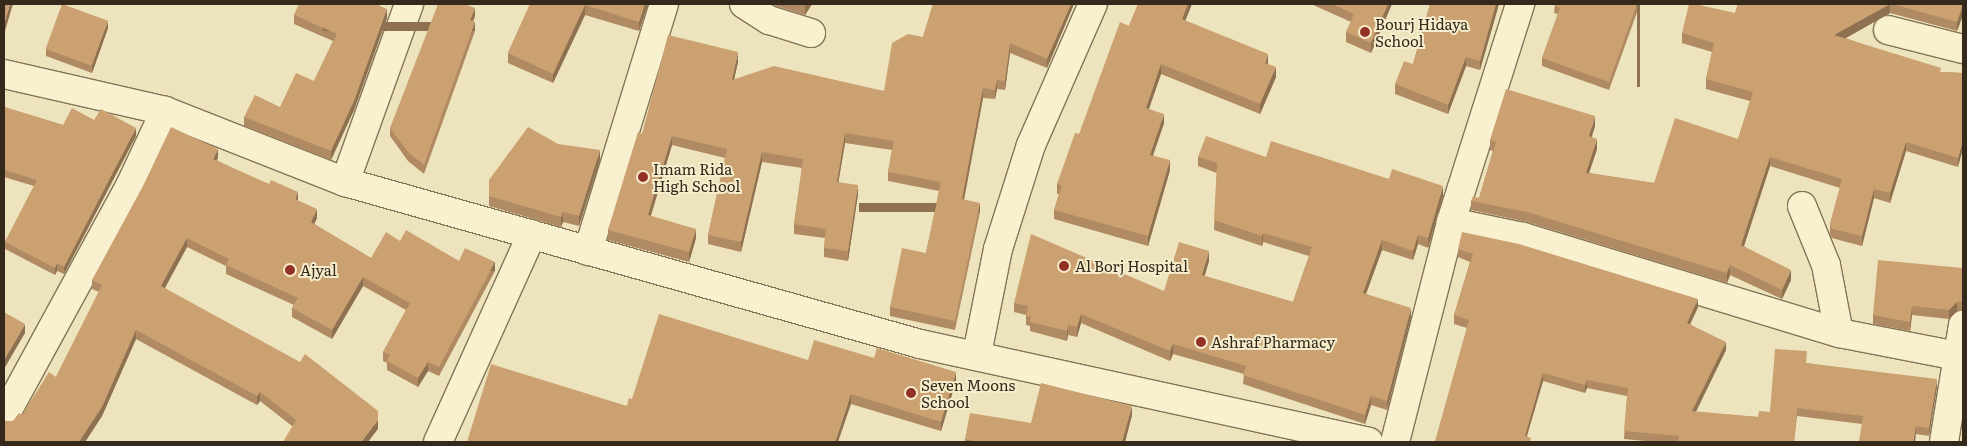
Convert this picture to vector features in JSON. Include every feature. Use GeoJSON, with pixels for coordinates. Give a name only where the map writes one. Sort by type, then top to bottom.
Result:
{"type":"FeatureCollection","features":[{"type":"Feature","properties":{"kind":"street"},"geometry":{"type":"LineString","coordinates":[[345,182],[409,4]]}},
{"type":"Feature","properties":{"kind":"street"},"geometry":{"type":"LineString","coordinates":[[588,251],[664,4]]}},
{"type":"Feature","properties":{"kind":"street"},"geometry":{"type":"LineString","coordinates":[[744,4],[769,20],[811,33]]}},
{"type":"Feature","properties":{"kind":"street"},"geometry":{"type":"LineString","coordinates":[[977,354],[998,249],[1031,145],[1093,4]]}},
{"type":"Feature","properties":{"kind":"street"},"geometry":{"type":"LineString","coordinates":[[1395,442],[1451,222],[1520,4]]}},
{"type":"Feature","properties":{"kind":"street"},"geometry":{"type":"LineString","coordinates":[[1888,30],[1963,49]]}},
{"type":"Feature","properties":{"kind":"street"},"geometry":{"type":"LineString","coordinates":[[4,74],[165,111],[345,182],[920,344],[977,354],[1368,442]]}},
{"type":"Feature","properties":{"kind":"street"},"geometry":{"type":"LineString","coordinates":[[4,417],[129,188],[165,111]]}},
{"type":"Feature","properties":{"kind":"street"},"geometry":{"type":"LineString","coordinates":[[1802,206],[1826,265],[1839,333]]}},
{"type":"Feature","properties":{"kind":"street"},"geometry":{"type":"LineString","coordinates":[[1451,222],[1523,237],[1839,333],[1959,356]]}},
{"type":"Feature","properties":{"kind":"street"},"geometry":{"type":"LineString","coordinates":[[438,442],[532,234]]}},
{"type":"Feature","properties":{"kind":"street"},"geometry":{"type":"LineString","coordinates":[[1944,442],[1963,325]]}},
{"type":"Feature","properties":{"kind":"building"},"geometry":{"type":"Polygon","coordinates":[[[4,4],[10,4],[4,24],[4,4]]]}},
{"type":"Feature","properties":{"kind":"building"},"geometry":{"type":"Polygon","coordinates":[[[62,4],[108,21],[92,66],[46,49],[62,4]]]}},
{"type":"Feature","properties":{"kind":"building"},"geometry":{"type":"Polygon","coordinates":[[[299,4],[375,4],[387,9],[354,101],[331,151],[244,117],[255,95],[280,107],[296,73],[314,81],[337,34],[294,15],[299,4]]]}},
{"type":"Feature","properties":{"kind":"building"},"geometry":{"type":"Polygon","coordinates":[[[438,4],[464,4],[475,8],[470,20],[475,22],[424,165],[408,152],[390,128],[438,4]]]}},
{"type":"Feature","properties":{"kind":"building"},"geometry":{"type":"Polygon","coordinates":[[[530,4],[645,4],[639,22],[585,5],[553,74],[508,53],[530,4]]]}},
{"type":"Feature","properties":{"kind":"building"},"geometry":{"type":"Polygon","coordinates":[[[933,4],[1071,4],[1047,59],[1010,43],[1005,81],[997,80],[995,90],[983,88],[962,199],[980,203],[955,321],[890,307],[902,248],[926,253],[941,182],[888,172],[894,141],[845,133],[837,182],[858,185],[848,251],[824,248],[826,229],[794,224],[803,159],[762,152],[741,242],[708,235],[727,149],[672,136],[648,215],[696,229],[689,252],[608,230],[638,132],[642,134],[668,35],[738,52],[732,80],[774,66],[884,91],[892,43],[908,34],[923,37],[933,4]]]}},
{"type":"Feature","properties":{"kind":"building"},"geometry":{"type":"Polygon","coordinates":[[[1138,4],[1188,4],[1182,19],[1268,54],[1265,63],[1276,67],[1260,104],[1161,64],[1146,108],[1164,114],[1150,155],[1170,160],[1148,236],[1054,210],[1062,186],[1057,184],[1075,133],[1079,134],[1120,22],[1129,26],[1138,4]]]}},
{"type":"Feature","properties":{"kind":"building","name":"Bourj Hidaya School"},"geometry":{"type":"Polygon","coordinates":[[[1332,4],[1388,4],[1371,43],[1346,32],[1354,14],[1332,4]]]}},
{"type":"Feature","properties":{"kind":"building"},"geometry":{"type":"Polygon","coordinates":[[[1430,4],[1496,4],[1480,61],[1466,57],[1448,105],[1395,84],[1404,61],[1413,64],[1430,4]]]}},
{"type":"Feature","properties":{"kind":"building"},"geometry":{"type":"Polygon","coordinates":[[[1555,4],[1637,4],[1609,82],[1542,58],[1560,8],[1555,4]]]}},
{"type":"Feature","properties":{"kind":"building"},"geometry":{"type":"Polygon","coordinates":[[[1689,4],[1735,13],[1738,4],[1890,4],[1834,35],[1941,68],[1940,72],[1963,73],[1963,139],[1958,158],[1906,142],[1890,193],[1874,189],[1862,236],[1832,229],[1830,224],[1842,179],[1770,157],[1741,245],[1791,270],[1782,290],[1730,265],[1727,273],[1527,212],[1471,201],[1473,196],[1479,198],[1496,142],[1490,140],[1506,89],[1595,116],[1589,136],[1597,139],[1586,173],[1654,183],[1675,118],[1738,139],[1753,92],[1706,79],[1714,43],[1682,33],[1689,4]]]}},
{"type":"Feature","properties":{"kind":"building"},"geometry":{"type":"Polygon","coordinates":[[[1892,4],[1963,4],[1963,5],[1957,22],[1892,4]]]}},
{"type":"Feature","properties":{"kind":"building"},"geometry":{"type":"Polygon","coordinates":[[[4,107],[63,125],[72,108],[94,120],[101,109],[136,128],[64,267],[57,263],[55,268],[5,242],[37,180],[4,170],[4,107]]]}},
{"type":"Feature","properties":{"kind":"building"},"geometry":{"type":"Polygon","coordinates":[[[171,127],[218,149],[213,159],[269,184],[271,180],[298,192],[295,199],[317,209],[311,222],[371,258],[386,232],[400,241],[406,230],[459,261],[465,248],[495,262],[439,367],[428,362],[418,378],[387,361],[390,355],[383,352],[410,303],[363,277],[332,330],[292,308],[298,298],[226,265],[229,259],[187,238],[161,286],[300,362],[305,354],[378,411],[378,420],[361,442],[283,442],[296,420],[260,392],[257,396],[136,330],[102,407],[79,442],[4,442],[4,421],[13,421],[19,413],[22,415],[49,372],[56,377],[102,285],[92,280],[143,186],[171,127]]]}},
{"type":"Feature","properties":{"kind":"building"},"geometry":{"type":"Polygon","coordinates":[[[528,127],[558,144],[600,150],[579,216],[563,212],[561,217],[489,196],[489,180],[528,127]]]}},
{"type":"Feature","properties":{"kind":"building"},"geometry":{"type":"Polygon","coordinates":[[[1206,136],[1266,157],[1271,141],[1389,179],[1392,169],[1443,186],[1428,238],[1418,235],[1413,251],[1382,240],[1363,293],[1411,308],[1387,401],[1371,396],[1365,415],[1243,375],[1246,366],[1173,344],[1170,351],[1081,314],[1077,327],[1068,325],[1067,331],[1030,322],[1031,317],[1026,316],[1028,306],[1014,303],[1031,234],[1164,291],[1179,242],[1209,251],[1202,275],[1293,302],[1312,247],[1263,233],[1262,236],[1214,220],[1217,163],[1198,157],[1206,136]]]}},
{"type":"Feature","properties":{"kind":"building"},"geometry":{"type":"Polygon","coordinates":[[[1462,232],[1519,244],[1698,299],[1687,323],[1726,342],[1692,411],[1758,417],[1759,411],[1770,412],[1775,349],[1807,351],[1806,363],[1937,379],[1929,428],[1916,426],[1913,442],[1859,442],[1863,416],[1797,408],[1794,442],[1678,442],[1679,436],[1624,431],[1628,388],[1587,380],[1585,385],[1543,373],[1525,436],[1531,438],[1530,442],[1435,442],[1469,320],[1454,315],[1473,254],[1458,249],[1462,232]]]}},
{"type":"Feature","properties":{"kind":"building"},"geometry":{"type":"Polygon","coordinates":[[[1878,260],[1963,268],[1963,301],[1957,302],[1949,310],[1912,306],[1910,322],[1873,315],[1878,260]]]}},
{"type":"Feature","properties":{"kind":"building"},"geometry":{"type":"Polygon","coordinates":[[[4,312],[25,324],[4,360],[4,312]]]}},
{"type":"Feature","properties":{"kind":"building"},"geometry":{"type":"Polygon","coordinates":[[[659,314],[808,360],[814,340],[874,358],[877,348],[956,372],[941,422],[851,394],[835,442],[467,442],[491,364],[627,406],[629,398],[632,399],[659,314]]]}},
{"type":"Feature","properties":{"kind":"building"},"geometry":{"type":"Polygon","coordinates":[[[1041,383],[1132,406],[1122,442],[979,442],[965,439],[970,413],[1031,423],[1041,383]]]}},
{"type":"Feature","properties":{"kind":"place","name":"Bourj Hidaya School"},"geometry":{"type":"Point","coordinates":[1365,32]}},
{"type":"Feature","properties":{"kind":"place","name":"Imam Rida High School"},"geometry":{"type":"Point","coordinates":[643,177]}},
{"type":"Feature","properties":{"kind":"place","name":"Al Borj Hospital"},"geometry":{"type":"Point","coordinates":[1064,266]}},
{"type":"Feature","properties":{"kind":"place","name":"Ajyal"},"geometry":{"type":"Point","coordinates":[290,270]}},
{"type":"Feature","properties":{"kind":"place","name":"Ashraf Pharmacy"},"geometry":{"type":"Point","coordinates":[1201,342]}},
{"type":"Feature","properties":{"kind":"place","name":"Seven Moons School"},"geometry":{"type":"Point","coordinates":[911,393]}}]}
